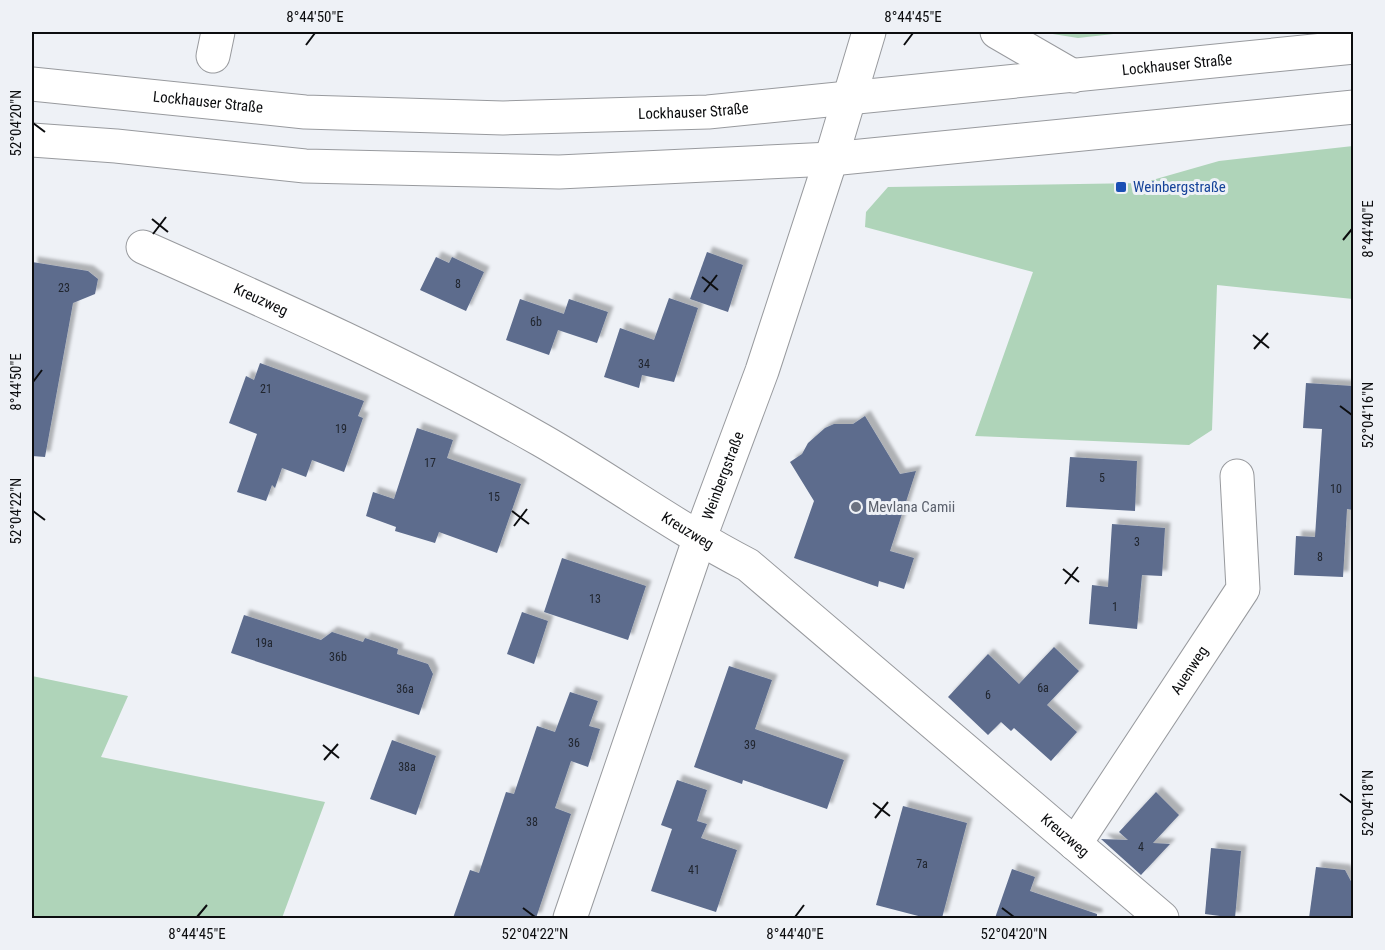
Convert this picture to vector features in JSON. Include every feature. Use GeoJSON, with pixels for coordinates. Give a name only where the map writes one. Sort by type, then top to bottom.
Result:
{"type":"FeatureCollection","features":[{"type":"Feature","properties":{"kind":"street","name":"Weinbergstraße"},"geometry":{"type":"LineString","coordinates":[[570,918],[699,540],[765,360],[831,159],[869,32]]}},
{"type":"Feature","properties":{"kind":"street"},"geometry":{"type":"LineString","coordinates":[[997,32],[1072,76]]}},
{"type":"Feature","properties":{"kind":"street","name":"Lockhauser Straße"},"geometry":{"type":"LineString","coordinates":[[35,84],[305,112],[503,118],[708,112],[848,100],[1353,47]]}},
{"type":"Feature","properties":{"kind":"street"},"geometry":{"type":"LineString","coordinates":[[33,140],[116,146],[305,166],[559,172],[831,159],[1353,107]]}},
{"type":"Feature","properties":{"kind":"street","name":"Kreuzweg"},"geometry":{"type":"LineString","coordinates":[[143,248],[292,314],[531,435],[699,540],[748,565],[1162,918]]}},
{"type":"Feature","properties":{"kind":"street","name":"Auenweg"},"geometry":{"type":"LineString","coordinates":[[1075,844],[1243,589],[1237,476]]}},
{"type":"Feature","properties":{"kind":"green space"},"geometry":{"type":"Polygon","coordinates":[[[1040,32],[1131,32],[1078,38],[1040,32]]]}},
{"type":"Feature","properties":{"kind":"green space"},"geometry":{"type":"Polygon","coordinates":[[[1353,146],[1353,299],[1217,285],[1212,430],[1189,445],[975,436],[1033,272],[865,227],[866,212],[888,187],[1142,183],[1219,161],[1353,146]]]}},
{"type":"Feature","properties":{"kind":"green space"},"geometry":{"type":"Polygon","coordinates":[[[32,676],[128,696],[101,757],[325,802],[282,918],[32,918],[32,676]]]}},
{"type":"Feature","properties":{"kind":"building"},"geometry":{"type":"Polygon","coordinates":[[[707,252],[743,265],[728,312],[690,299],[707,252]]]}},
{"type":"Feature","properties":{"kind":"building"},"geometry":{"type":"Polygon","coordinates":[[[436,257],[449,263],[452,257],[484,272],[466,311],[420,290],[436,257]]]}},
{"type":"Feature","properties":{"kind":"building"},"geometry":{"type":"Polygon","coordinates":[[[32,262],[88,271],[98,279],[95,294],[73,303],[45,457],[32,456],[32,262]]]}},
{"type":"Feature","properties":{"kind":"building"},"geometry":{"type":"Polygon","coordinates":[[[669,298],[698,308],[674,382],[642,375],[639,388],[604,377],[620,328],[654,340],[669,298]]]}},
{"type":"Feature","properties":{"kind":"building"},"geometry":{"type":"Polygon","coordinates":[[[520,299],[564,314],[569,299],[608,312],[597,343],[558,330],[549,355],[506,340],[520,299]]]}},
{"type":"Feature","properties":{"kind":"building"},"geometry":{"type":"Polygon","coordinates":[[[260,363],[364,401],[358,416],[363,418],[344,472],[312,460],[306,477],[282,468],[275,488],[272,485],[266,501],[237,492],[257,434],[229,423],[246,376],[254,380],[260,363]]]}},
{"type":"Feature","properties":{"kind":"building"},"geometry":{"type":"Polygon","coordinates":[[[1306,383],[1353,386],[1353,510],[1347,509],[1343,577],[1294,575],[1296,536],[1315,537],[1322,429],[1303,428],[1306,383]]]}},
{"type":"Feature","properties":{"kind":"building","name":"Mevlana Camii"},"geometry":{"type":"Polygon","coordinates":[[[865,416],[900,474],[916,471],[890,551],[914,558],[904,589],[879,581],[878,587],[794,558],[814,501],[790,462],[802,454],[808,443],[825,428],[834,424],[853,424],[865,416]]]}},
{"type":"Feature","properties":{"kind":"building"},"geometry":{"type":"Polygon","coordinates":[[[417,428],[453,440],[447,458],[521,484],[497,553],[439,532],[435,543],[395,531],[396,527],[366,516],[373,492],[394,499],[417,428]]]}},
{"type":"Feature","properties":{"kind":"building"},"geometry":{"type":"Polygon","coordinates":[[[1070,457],[1137,461],[1135,511],[1066,507],[1070,457]]]}},
{"type":"Feature","properties":{"kind":"building"},"geometry":{"type":"Polygon","coordinates":[[[1112,524],[1165,528],[1162,576],[1142,575],[1137,629],[1089,624],[1092,585],[1108,587],[1112,524]]]}},
{"type":"Feature","properties":{"kind":"building"},"geometry":{"type":"Polygon","coordinates":[[[562,558],[646,586],[628,640],[544,612],[562,558]]]}},
{"type":"Feature","properties":{"kind":"building"},"geometry":{"type":"Polygon","coordinates":[[[522,612],[548,621],[534,664],[507,654],[522,612]]]}},
{"type":"Feature","properties":{"kind":"building"},"geometry":{"type":"Polygon","coordinates":[[[244,615],[321,640],[332,632],[363,642],[365,638],[398,649],[397,654],[428,664],[433,674],[419,715],[231,653],[244,615]]]}},
{"type":"Feature","properties":{"kind":"building"},"geometry":{"type":"Polygon","coordinates":[[[1054,647],[1079,671],[1047,705],[1077,732],[1051,761],[1014,728],[1011,731],[1001,722],[988,735],[948,697],[988,654],[1019,684],[1054,647]]]}},
{"type":"Feature","properties":{"kind":"building"},"geometry":{"type":"Polygon","coordinates":[[[729,666],[772,680],[755,729],[844,760],[827,809],[743,780],[742,784],[694,767],[729,666]]]}},
{"type":"Feature","properties":{"kind":"building"},"geometry":{"type":"Polygon","coordinates":[[[570,692],[598,701],[589,726],[600,729],[588,767],[571,761],[555,808],[571,814],[536,918],[453,918],[470,870],[479,873],[506,792],[514,794],[537,726],[555,732],[570,692]]]}},
{"type":"Feature","properties":{"kind":"building"},"geometry":{"type":"Polygon","coordinates":[[[392,740],[436,756],[416,815],[370,799],[392,740]]]}},
{"type":"Feature","properties":{"kind":"building"},"geometry":{"type":"Polygon","coordinates":[[[677,780],[707,790],[697,821],[707,824],[701,838],[737,850],[716,912],[651,891],[672,829],[661,825],[677,780]]]}},
{"type":"Feature","properties":{"kind":"building"},"geometry":{"type":"Polygon","coordinates":[[[1156,792],[1179,815],[1153,843],[1170,844],[1141,875],[1101,839],[1128,840],[1119,832],[1156,792]]]}},
{"type":"Feature","properties":{"kind":"building"},"geometry":{"type":"Polygon","coordinates":[[[903,806],[967,823],[942,918],[926,918],[876,905],[903,806]]]}},
{"type":"Feature","properties":{"kind":"building"},"geometry":{"type":"Polygon","coordinates":[[[1211,848],[1241,851],[1235,918],[1205,914],[1211,848]]]}},
{"type":"Feature","properties":{"kind":"building"},"geometry":{"type":"Polygon","coordinates":[[[1316,867],[1345,870],[1353,885],[1353,918],[1309,918],[1316,867]]]}},
{"type":"Feature","properties":{"kind":"building"},"geometry":{"type":"Polygon","coordinates":[[[1012,869],[1035,877],[1030,891],[1097,914],[1097,918],[995,918],[1012,869]]]}},
{"type":"Feature","properties":{"kind":"place","name":"Weinbergstraße"},"geometry":{"type":"Point","coordinates":[1121,187]}},
{"type":"Feature","properties":{"kind":"place","name":"Mevlana Camii"},"geometry":{"type":"Point","coordinates":[856,507]}}]}
